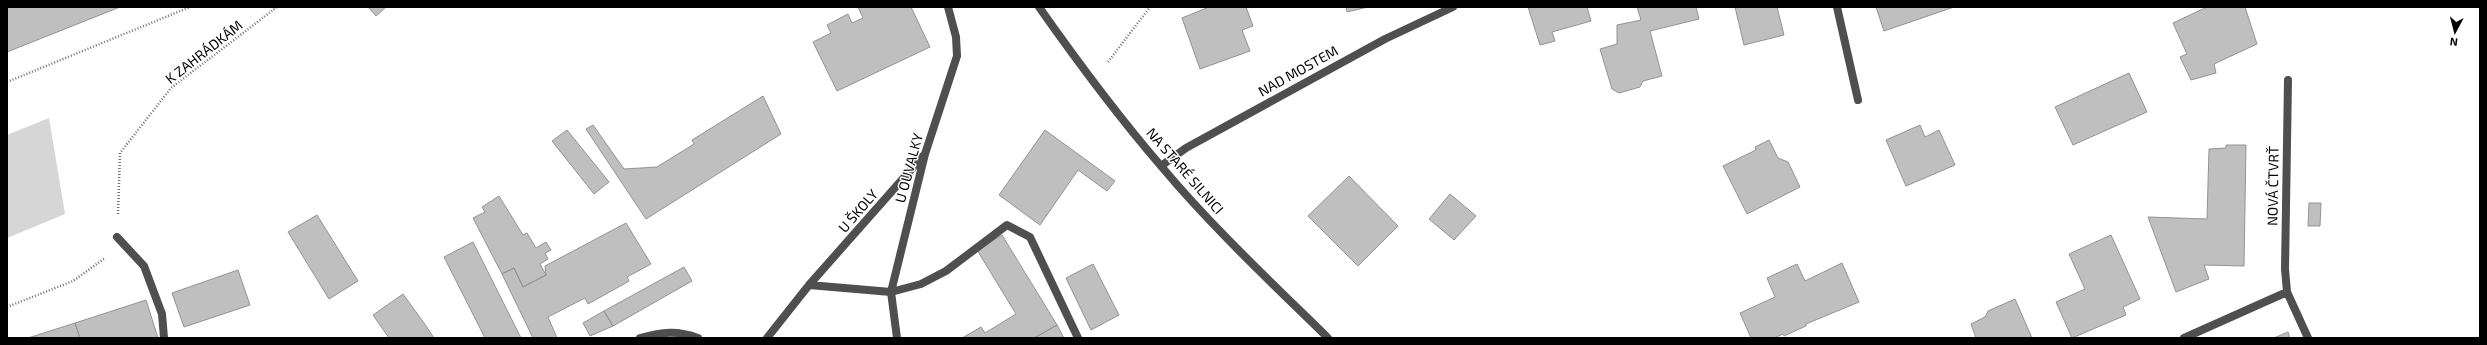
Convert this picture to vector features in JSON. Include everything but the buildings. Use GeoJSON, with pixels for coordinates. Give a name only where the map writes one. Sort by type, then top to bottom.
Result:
{"type":"FeatureCollection","features":[{"type":"Feature","properties":{"kind":"street","name":"U OUVALKY"},"geometry":{"type":"LineString","coordinates":[[897,338],[891,292],[925,154],[957,56],[956,37],[948,7]]}},
{"type":"Feature","properties":{"kind":"street","name":"NA STARÉ SILNICI"},"geometry":{"type":"LineString","coordinates":[[1039,7],[1088,76],[1161,166],[1229,242],[1328,338]]}},
{"type":"Feature","properties":{"kind":"street","name":"NAD MOSTEM"},"geometry":{"type":"LineString","coordinates":[[1161,166],[1186,148],[1385,39],[1453,7]]}},
{"type":"Feature","properties":{"kind":"street"},"geometry":{"type":"LineString","coordinates":[[1837,7],[1858,100]]}},
{"type":"Feature","properties":{"kind":"street","name":"NOVÁ ČTVRŤ"},"geometry":{"type":"LineString","coordinates":[[2288,80],[2286,269],[2288,292],[2308,338]]}},
{"type":"Feature","properties":{"kind":"street","name":"U ŠKOLY"},"geometry":{"type":"LineString","coordinates":[[767,338],[809,285],[925,154]]}},
{"type":"Feature","properties":{"kind":"street"},"geometry":{"type":"LineString","coordinates":[[809,285],[891,292],[921,284],[946,271],[1007,225],[1030,237],[1078,338]]}},
{"type":"Feature","properties":{"kind":"street"},"geometry":{"type":"LineString","coordinates":[[117,237],[144,266],[162,314],[164,338]]}},
{"type":"Feature","properties":{"kind":"street"},"geometry":{"type":"LineString","coordinates":[[2184,338],[2288,292]]}},
{"type":"Feature","properties":{"kind":"street"},"geometry":{"type":"LineString","coordinates":[[640,338],[668,332],[682,332],[698,338]]}},
{"type":"Feature","properties":{"kind":"path"},"geometry":{"type":"LineString","coordinates":[[7,82],[190,7]]}},
{"type":"Feature","properties":{"kind":"path","name":"K ZAHRÁDKÁM"},"geometry":{"type":"LineString","coordinates":[[7,307],[73,281],[103,262],[117,237],[120,153],[171,88],[277,7]]}},
{"type":"Feature","properties":{"kind":"path"},"geometry":{"type":"LineString","coordinates":[[1088,76],[1108,63],[1150,7]]}},
{"type":"Feature","properties":{"kind":"shaded area"},"geometry":{"type":"Polygon","coordinates":[[[49,118],[65,214],[7,238],[7,135],[49,118]]]}}]}
